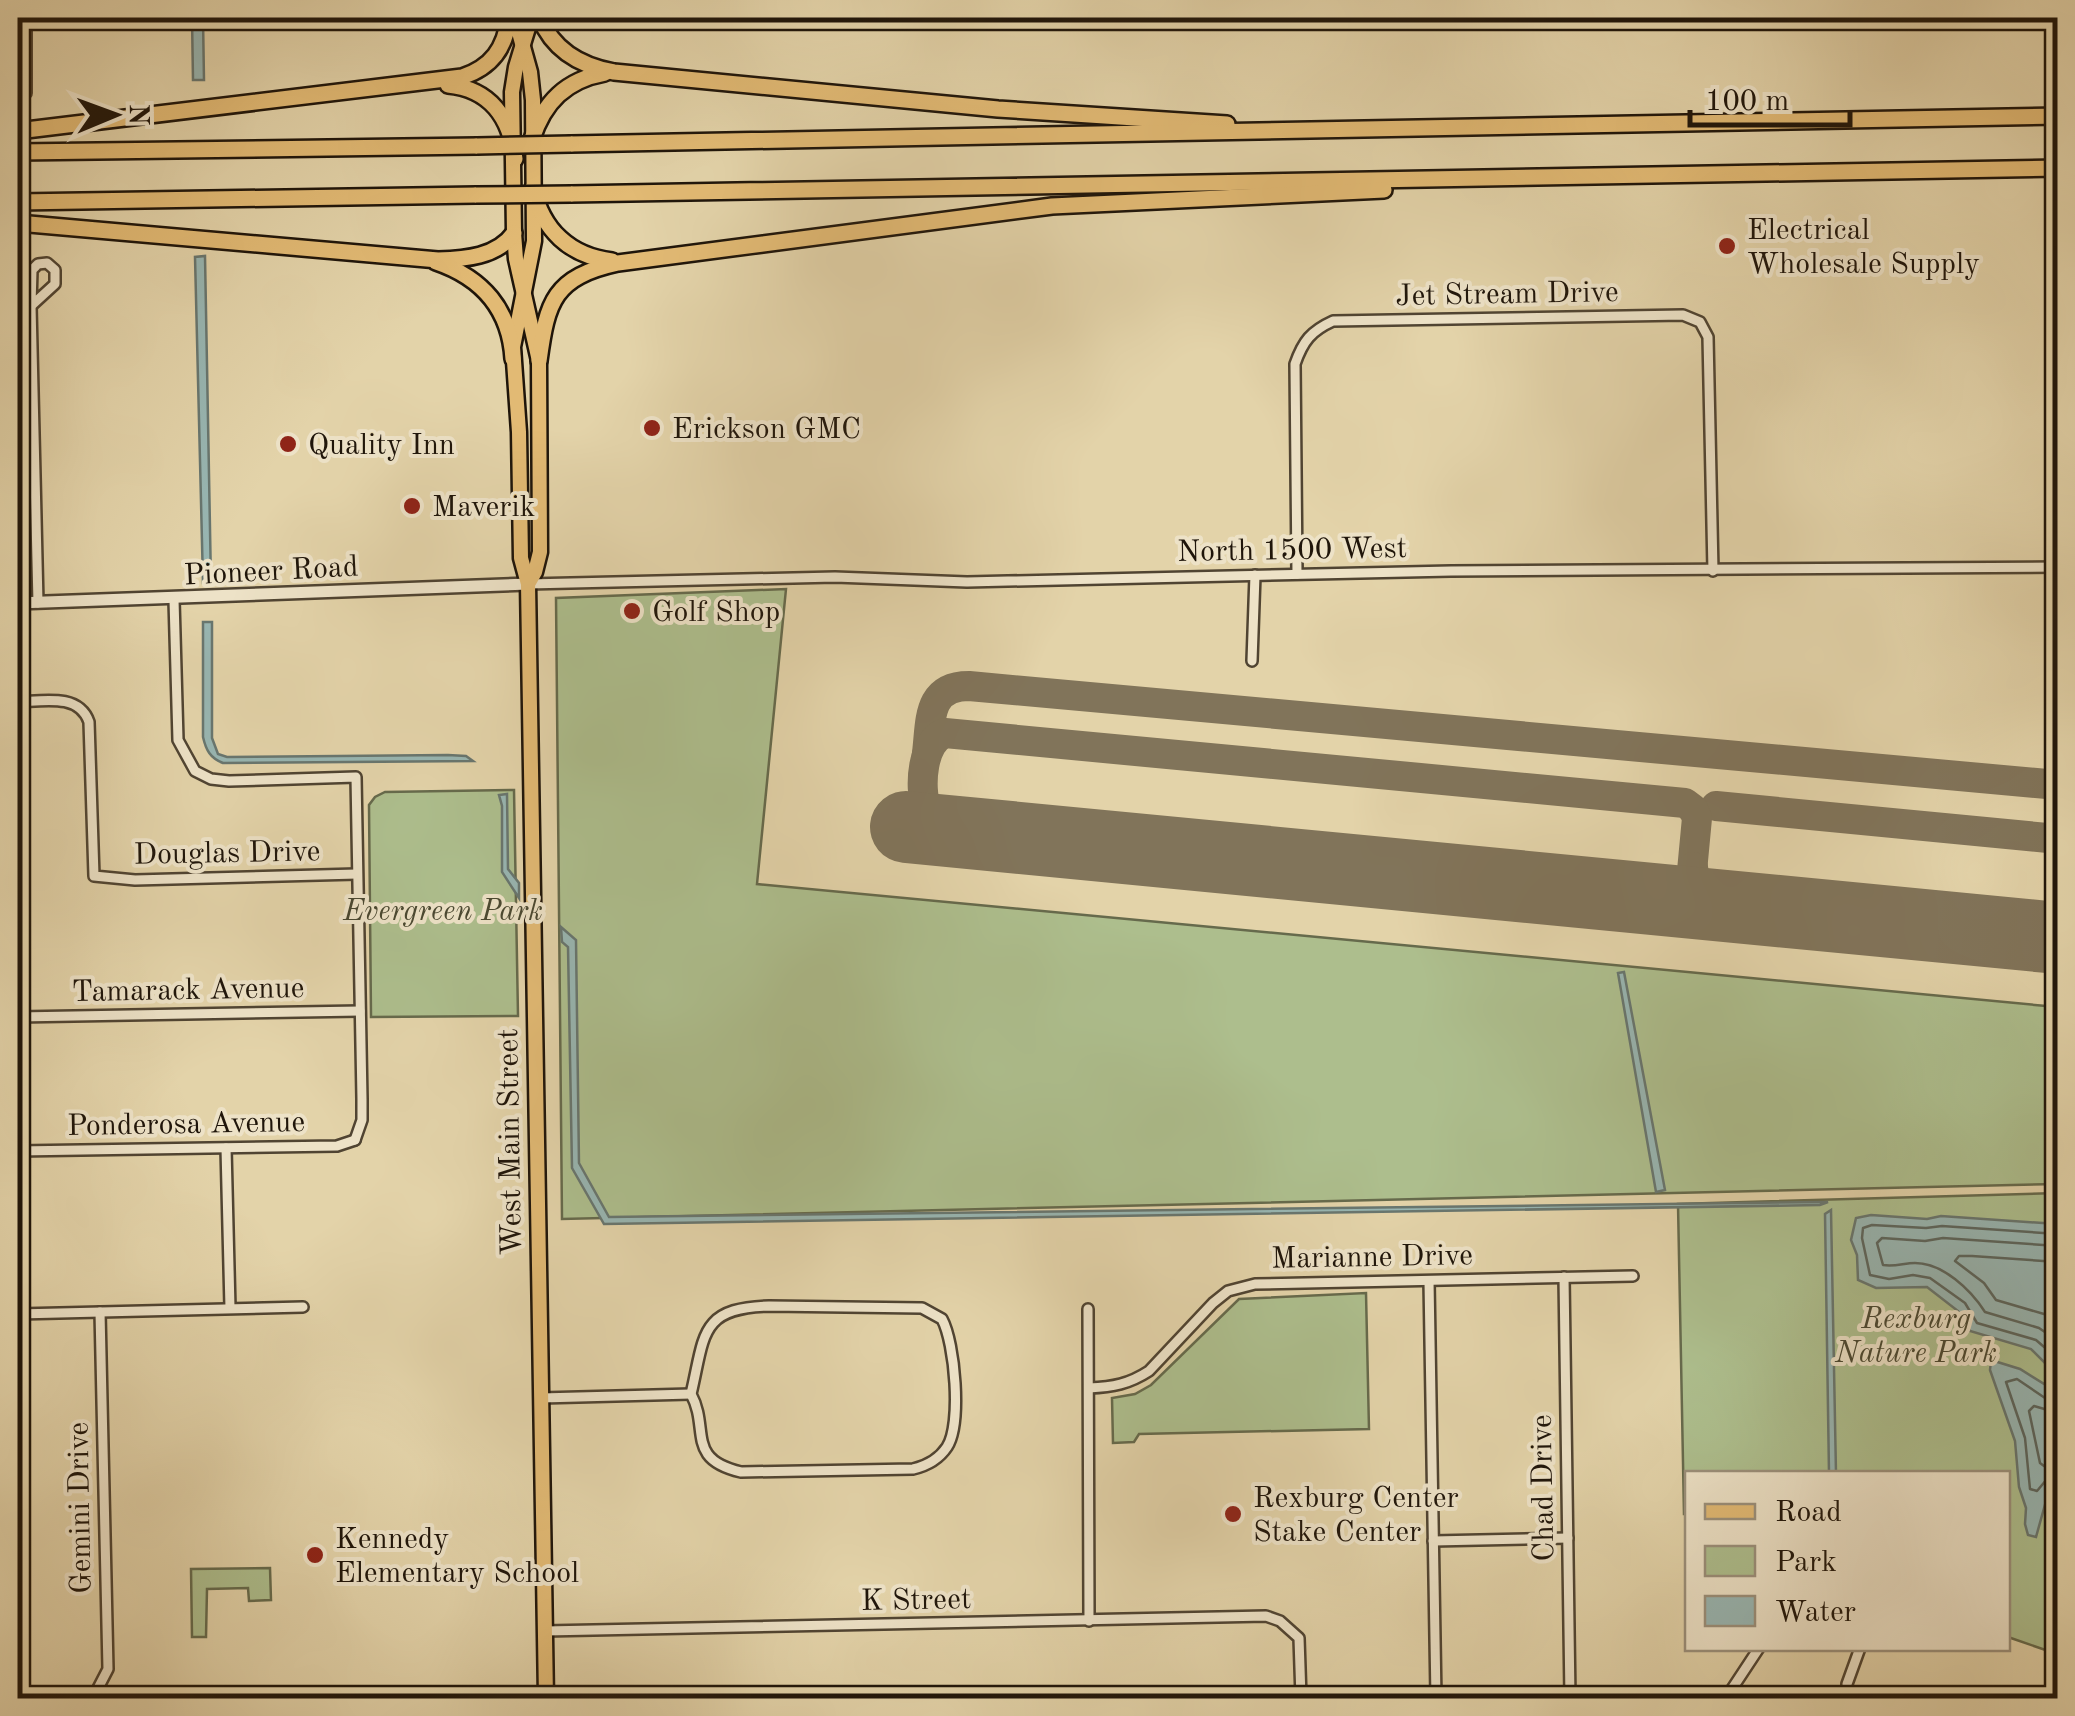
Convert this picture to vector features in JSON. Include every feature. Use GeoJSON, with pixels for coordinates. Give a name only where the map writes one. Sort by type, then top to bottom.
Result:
{"type":"FeatureCollection","features":[{"type":"Feature","properties":{"kind":"highway"},"geometry":{"type":"LineString","coordinates":[[18,131],[454,78],[479,70],[499,51],[512,18]]}},
{"type":"Feature","properties":{"kind":"highway"},"geometry":{"type":"LineString","coordinates":[[540,18],[555,43],[570,56],[614,72],[998,109],[1336,131]]}},
{"type":"Feature","properties":{"kind":"highway"},"geometry":{"type":"LineString","coordinates":[[532,140],[545,109],[560,92],[582,79],[614,72]]}},
{"type":"Feature","properties":{"kind":"highway"},"geometry":{"type":"LineString","coordinates":[[410,84],[460,86],[488,98],[509,128],[515,158]]}},
{"type":"Feature","properties":{"kind":"highway"},"geometry":{"type":"LineString","coordinates":[[18,152],[2058,116]]}},
{"type":"Feature","properties":{"kind":"highway"},"geometry":{"type":"LineString","coordinates":[[18,202],[2058,168]]}},
{"type":"Feature","properties":{"kind":"highway"},"geometry":{"type":"LineString","coordinates":[[539,361],[546,314],[560,290],[592,270],[631,262],[1052,206],[1573,177]]}},
{"type":"Feature","properties":{"kind":"highway"},"geometry":{"type":"LineString","coordinates":[[533,188],[547,224],[572,250],[598,259],[631,262]]}},
{"type":"Feature","properties":{"kind":"highway"},"geometry":{"type":"LineString","coordinates":[[18,223],[454,260],[502,247],[514,234]]}},
{"type":"Feature","properties":{"kind":"highway"},"geometry":{"type":"LineString","coordinates":[[423,259],[461,273],[492,297],[506,322],[513,359]]}},
{"type":"Feature","properties":{"kind":"main road","name":"West Main Street"},"geometry":{"type":"LineString","coordinates":[[512,18],[532,85],[534,241],[516,322],[513,359],[519,432],[521,558],[528,584],[546,1698]]}},
{"type":"Feature","properties":{"kind":"main road","name":"West Main Street"},"geometry":{"type":"LineString","coordinates":[[528,584],[540,552],[539,361],[514,234],[512,92],[531,18]]}},
{"type":"Feature","properties":{"kind":"street"},"geometry":{"type":"LineString","coordinates":[[26,18],[26,93]]}},
{"type":"Feature","properties":{"kind":"street"},"geometry":{"type":"LineString","coordinates":[[30,306],[55,284],[54,270],[47,263],[32,270],[30,306],[38,604]]}},
{"type":"Feature","properties":{"kind":"street","name":"Jet Stream Drive"},"geometry":{"type":"LineString","coordinates":[[1297,574],[1295,364],[1313,330],[1332,321],[1683,315],[1700,322],[1708,337],[1712,570]]}},
{"type":"Feature","properties":{"kind":"street","name":"North 1500 West"},"geometry":{"type":"LineString","coordinates":[[528,584],[835,576],[966,582],[1297,574],[2058,567]]}},
{"type":"Feature","properties":{"kind":"street"},"geometry":{"type":"LineString","coordinates":[[1252,660],[1255,575]]}},
{"type":"Feature","properties":{"kind":"street","name":"Pioneer Road"},"geometry":{"type":"LineString","coordinates":[[18,604],[528,584]]}},
{"type":"Feature","properties":{"kind":"street"},"geometry":{"type":"LineString","coordinates":[[174,600],[178,740],[195,771],[210,780],[229,781],[356,778],[362,1120],[355,1140],[366,1150]]}},
{"type":"Feature","properties":{"kind":"street","name":"Douglas Drive"},"geometry":{"type":"LineString","coordinates":[[18,702],[68,702],[86,713],[94,876],[135,880],[357,874]]}},
{"type":"Feature","properties":{"kind":"street","name":"Tamarack Avenue"},"geometry":{"type":"LineString","coordinates":[[18,1017],[360,1012]]}},
{"type":"Feature","properties":{"kind":"street","name":"Ponderosa Avenue"},"geometry":{"type":"LineString","coordinates":[[18,1152],[337,1146],[355,1140]]}},
{"type":"Feature","properties":{"kind":"street"},"geometry":{"type":"LineString","coordinates":[[226,1148],[230,1308]]}},
{"type":"Feature","properties":{"kind":"street","name":"Marianne Drive"},"geometry":{"type":"LineString","coordinates":[[1090,1388],[1122,1385],[1148,1371],[1213,1304],[1240,1287],[1633,1276]]}},
{"type":"Feature","properties":{"kind":"street","name":"Chad Drive"},"geometry":{"type":"LineString","coordinates":[[1564,1278],[1570,1698]]}},
{"type":"Feature","properties":{"kind":"street"},"geometry":{"type":"LineString","coordinates":[[1430,1280],[1436,1698]]}},
{"type":"Feature","properties":{"kind":"street"},"geometry":{"type":"LineString","coordinates":[[18,1314],[303,1307]]}},
{"type":"Feature","properties":{"kind":"street"},"geometry":{"type":"LineString","coordinates":[[744,1307],[922,1308],[942,1319],[946,1327],[954,1378],[953,1418],[946,1449],[926,1466],[741,1472],[728,1469],[703,1448],[691,1394],[710,1324],[724,1312],[744,1307]]}},
{"type":"Feature","properties":{"kind":"street"},"geometry":{"type":"LineString","coordinates":[[1088,1308],[1089,1621]]}},
{"type":"Feature","properties":{"kind":"street","name":"Gemini Drive"},"geometry":{"type":"LineString","coordinates":[[93,1698],[108,1669],[100,1312]]}},
{"type":"Feature","properties":{"kind":"street"},"geometry":{"type":"LineString","coordinates":[[541,1398],[691,1394]]}},
{"type":"Feature","properties":{"kind":"street"},"geometry":{"type":"LineString","coordinates":[[1433,1540],[1568,1538]]}},
{"type":"Feature","properties":{"kind":"street","name":"K Street"},"geometry":{"type":"LineString","coordinates":[[545,1630],[1266,1616],[1299,1638],[1301,1698]]}},
{"type":"Feature","properties":{"kind":"street"},"geometry":{"type":"LineString","coordinates":[[1726,1698],[1758,1651]]}},
{"type":"Feature","properties":{"kind":"street"},"geometry":{"type":"LineString","coordinates":[[1848,1698],[1848,1684],[1859,1651]]}},
{"type":"Feature","properties":{"kind":"green space"},"geometry":{"type":"Polygon","coordinates":[[[786,589],[757,884],[2057,1007],[2057,1184],[562,1219],[556,598],[786,589]]]}},
{"type":"Feature","properties":{"kind":"green space","name":"Evergreen Park"},"geometry":{"type":"Polygon","coordinates":[[[514,790],[518,1016],[371,1017],[369,805],[385,792],[514,790]]]}},
{"type":"Feature","properties":{"kind":"green space","name":"Rexburg Nature Park"},"geometry":{"type":"Polygon","coordinates":[[[2057,1193],[2057,1654],[2010,1638],[2010,1471],[1685,1471],[1684,1514],[1678,1204],[2057,1193]]]}},
{"type":"Feature","properties":{"kind":"green space"},"geometry":{"type":"Polygon","coordinates":[[[1366,1293],[1369,1429],[1139,1434],[1134,1442],[1113,1443],[1112,1398],[1135,1394],[1151,1385],[1239,1299],[1366,1293]]]}},
{"type":"Feature","properties":{"kind":"green space"},"geometry":{"type":"Polygon","coordinates":[[[270,1568],[271,1600],[249,1601],[248,1588],[207,1589],[206,1637],[192,1637],[191,1569],[270,1568]]]}},
{"type":"Feature","properties":{"kind":"water"},"geometry":{"type":"Polygon","coordinates":[[[192,18],[203,18],[204,80],[193,80],[192,18]]]}},
{"type":"Feature","properties":{"kind":"water"},"geometry":{"type":"Polygon","coordinates":[[[205,256],[211,583],[203,583],[195,257],[205,256]]]}},
{"type":"Feature","properties":{"kind":"water"},"geometry":{"type":"Polygon","coordinates":[[[203,622],[212,622],[212,738],[218,754],[448,755],[466,756],[473,761],[219,761],[209,753],[203,737],[203,622]]]}},
{"type":"Feature","properties":{"kind":"water"},"geometry":{"type":"Polygon","coordinates":[[[507,794],[508,869],[519,883],[519,898],[502,872],[499,795],[507,794]]]}},
{"type":"Feature","properties":{"kind":"water"},"geometry":{"type":"Polygon","coordinates":[[[561,927],[576,940],[579,1163],[609,1217],[1828,1202],[604,1224],[572,1168],[568,947],[562,942],[561,927]]]}},
{"type":"Feature","properties":{"kind":"water"},"geometry":{"type":"Polygon","coordinates":[[[1624,972],[1665,1190],[1656,1192],[1618,973],[1624,972]]]}},
{"type":"Feature","properties":{"kind":"water"},"geometry":{"type":"Polygon","coordinates":[[[1831,1210],[1836,1471],[1829,1471],[1825,1214],[1831,1210]]]}},
{"type":"Feature","properties":{"kind":"water"},"geometry":{"type":"Polygon","coordinates":[[[1871,1215],[2057,1224],[2057,1369],[2049,1367],[2031,1349],[1970,1331],[1958,1311],[1927,1287],[1876,1288],[1858,1280],[1857,1255],[1851,1240],[1856,1218],[1871,1215]]]}},
{"type":"Feature","properties":{"kind":"water"},"geometry":{"type":"Polygon","coordinates":[[[1991,1360],[2020,1369],[2057,1392],[2056,1477],[2036,1537],[2028,1535],[2025,1524],[2015,1441],[1990,1370],[1991,1360]]]}},
{"type":"Feature","properties":{"kind":"taxiway"},"geometry":{"type":"LineString","coordinates":[[927,753],[931,717],[938,698],[955,688],[969,686],[2058,785]]}},
{"type":"Feature","properties":{"kind":"taxiway"},"geometry":{"type":"LineString","coordinates":[[948,831],[930,815],[923,788],[927,755],[931,745],[945,733],[1685,803],[1697,818],[1692,871],[1676,893],[1656,899]]}},
{"type":"Feature","properties":{"kind":"taxiway"},"geometry":{"type":"LineString","coordinates":[[1716,806],[2058,839]]}},
{"type":"Feature","properties":{"kind":"taxiway"},"geometry":{"type":"LineString","coordinates":[[1693,867],[1703,893],[1727,906]]}},
{"type":"Feature","properties":{"kind":"runway"},"geometry":{"type":"LineString","coordinates":[[906,827],[2058,938]]}},
{"type":"Feature","properties":{"kind":"place","name":"Electrical Wholesale Supply"},"geometry":{"type":"Point","coordinates":[1727,246]}},
{"type":"Feature","properties":{"kind":"place","name":"Erickson GMC"},"geometry":{"type":"Point","coordinates":[652,428]}},
{"type":"Feature","properties":{"kind":"place","name":"Quality Inn"},"geometry":{"type":"Point","coordinates":[288,444]}},
{"type":"Feature","properties":{"kind":"place","name":"Maverik"},"geometry":{"type":"Point","coordinates":[412,506]}},
{"type":"Feature","properties":{"kind":"place","name":"Golf Shop"},"geometry":{"type":"Point","coordinates":[632,611]}},
{"type":"Feature","properties":{"kind":"place","name":"Rexburg Center Stake Center"},"geometry":{"type":"Point","coordinates":[1233,1514]}},
{"type":"Feature","properties":{"kind":"place","name":"Kennedy Elementary School"},"geometry":{"type":"Point","coordinates":[315,1555]}}]}
